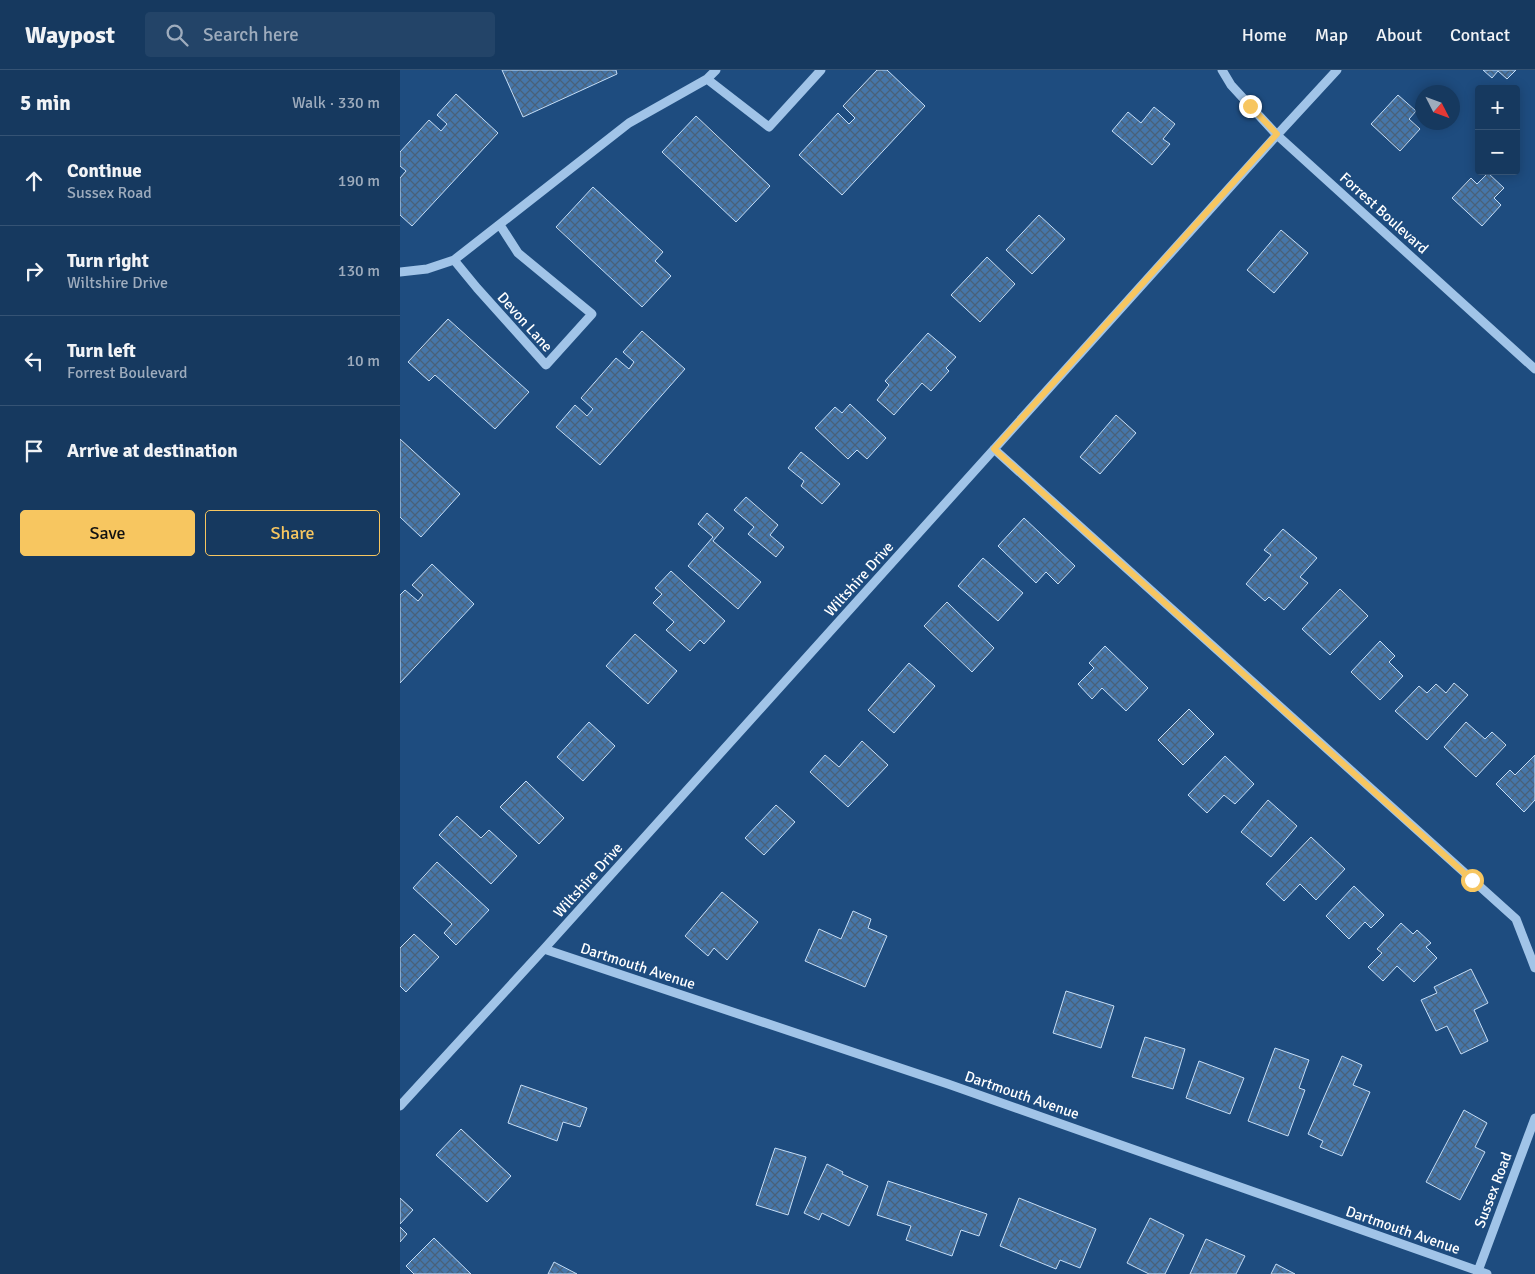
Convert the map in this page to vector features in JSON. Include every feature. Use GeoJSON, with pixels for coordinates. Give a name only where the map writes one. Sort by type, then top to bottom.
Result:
{"type":"FeatureCollection","features":[{"type":"Feature","properties":{"kind":"street"},"geometry":{"type":"LineString","coordinates":[[400,272],[427,269],[454,260],[629,123],[707,80],[716,70]]}},
{"type":"Feature","properties":{"kind":"street"},"geometry":{"type":"LineString","coordinates":[[707,80],[769,127],[821,70]]}},
{"type":"Feature","properties":{"kind":"street","name":"Forrest Boulevard"},"geometry":{"type":"LineString","coordinates":[[1222,70],[1231,85],[1277,134],[1535,369]]}},
{"type":"Feature","properties":{"kind":"street","name":"Wiltshire Drive"},"geometry":{"type":"LineString","coordinates":[[400,1106],[544,949],[1277,134],[1337,70]]}},
{"type":"Feature","properties":{"kind":"street","name":"Devon Lane"},"geometry":{"type":"LineString","coordinates":[[454,260],[546,365],[592,314],[518,253],[500,224]]}},
{"type":"Feature","properties":{"kind":"street"},"geometry":{"type":"LineString","coordinates":[[994,449],[1516,919],[1535,968]]}},
{"type":"Feature","properties":{"kind":"street","name":"Dartmouth Avenue"},"geometry":{"type":"LineString","coordinates":[[544,949],[948,1084],[1483,1272]]}},
{"type":"Feature","properties":{"kind":"street","name":"Sussex Road"},"geometry":{"type":"LineString","coordinates":[[1483,1272],[1535,1118]]}},
{"type":"Feature","properties":{"kind":"building"},"geometry":{"type":"Polygon","coordinates":[[[502,70],[616,70],[617,74],[523,117],[502,70]]]}},
{"type":"Feature","properties":{"kind":"building"},"geometry":{"type":"Polygon","coordinates":[[[877,70],[887,70],[925,106],[842,195],[799,155],[838,113],[849,124],[855,118],[843,106],[877,70]]]}},
{"type":"Feature","properties":{"kind":"building"},"geometry":{"type":"Polygon","coordinates":[[[1483,70],[1516,70],[1507,79],[1498,71],[1492,78],[1483,70]]]}},
{"type":"Feature","properties":{"kind":"building"},"geometry":{"type":"Polygon","coordinates":[[[456,94],[498,133],[412,226],[400,215],[400,178],[406,171],[400,166],[400,152],[429,120],[441,131],[447,124],[437,115],[456,94]]]}},
{"type":"Feature","properties":{"kind":"building"},"geometry":{"type":"Polygon","coordinates":[[[1398,95],[1415,110],[1409,119],[1415,124],[1415,130],[1419,130],[1400,151],[1371,124],[1398,95]]]}},
{"type":"Feature","properties":{"kind":"building"},"geometry":{"type":"Polygon","coordinates":[[[1154,107],[1175,124],[1163,139],[1170,144],[1152,165],[1112,131],[1128,112],[1141,123],[1154,107]]]}},
{"type":"Feature","properties":{"kind":"building"},"geometry":{"type":"Polygon","coordinates":[[[696,116],[770,186],[736,222],[662,152],[696,116]]]}},
{"type":"Feature","properties":{"kind":"building"},"geometry":{"type":"Polygon","coordinates":[[[1486,175],[1490,175],[1504,188],[1494,198],[1501,205],[1482,226],[1452,198],[1471,178],[1477,184],[1486,175]]]}},
{"type":"Feature","properties":{"kind":"building"},"geometry":{"type":"Polygon","coordinates":[[[593,187],[663,252],[655,261],[671,276],[642,307],[556,227],[593,187]]]}},
{"type":"Feature","properties":{"kind":"building"},"geometry":{"type":"Polygon","coordinates":[[[1039,215],[1065,239],[1032,274],[1006,250],[1039,215]]]}},
{"type":"Feature","properties":{"kind":"building"},"geometry":{"type":"Polygon","coordinates":[[[1281,230],[1308,253],[1274,293],[1247,270],[1281,230]]]}},
{"type":"Feature","properties":{"kind":"building"},"geometry":{"type":"Polygon","coordinates":[[[987,257],[1015,284],[980,322],[951,295],[987,257]]]}},
{"type":"Feature","properties":{"kind":"building"},"geometry":{"type":"Polygon","coordinates":[[[448,319],[529,392],[495,429],[435,375],[429,381],[408,362],[448,319]]]}},
{"type":"Feature","properties":{"kind":"building"},"geometry":{"type":"Polygon","coordinates":[[[642,331],[685,369],[600,465],[556,427],[575,405],[587,416],[593,409],[581,398],[616,358],[629,369],[634,362],[623,352],[642,331]]]}},
{"type":"Feature","properties":{"kind":"building"},"geometry":{"type":"Polygon","coordinates":[[[928,333],[956,357],[946,368],[949,371],[931,391],[922,383],[894,415],[877,400],[889,385],[885,381],[928,333]]]}},
{"type":"Feature","properties":{"kind":"building"},"geometry":{"type":"Polygon","coordinates":[[[850,404],[886,438],[867,459],[857,450],[848,459],[815,428],[835,407],[842,413],[850,404]]]}},
{"type":"Feature","properties":{"kind":"building"},"geometry":{"type":"Polygon","coordinates":[[[1116,415],[1136,433],[1100,474],[1080,457],[1116,415]]]}},
{"type":"Feature","properties":{"kind":"building"},"geometry":{"type":"Polygon","coordinates":[[[400,439],[460,494],[421,537],[400,517],[400,439]]]}},
{"type":"Feature","properties":{"kind":"building"},"geometry":{"type":"Polygon","coordinates":[[[801,452],[840,484],[822,504],[801,486],[804,481],[788,468],[801,452]]]}},
{"type":"Feature","properties":{"kind":"building"},"geometry":{"type":"Polygon","coordinates":[[[746,497],[778,525],[770,535],[784,547],[776,557],[748,534],[754,527],[734,510],[746,497]]]}},
{"type":"Feature","properties":{"kind":"building"},"geometry":{"type":"Polygon","coordinates":[[[707,513],[724,528],[713,541],[761,582],[738,609],[688,566],[713,537],[698,524],[707,513]]]}},
{"type":"Feature","properties":{"kind":"building"},"geometry":{"type":"Polygon","coordinates":[[[1024,518],[1075,566],[1058,584],[1046,572],[1036,583],[998,546],[1024,518]]]}},
{"type":"Feature","properties":{"kind":"building"},"geometry":{"type":"Polygon","coordinates":[[[1283,529],[1317,558],[1300,577],[1308,583],[1284,610],[1269,597],[1265,601],[1246,584],[1271,555],[1264,550],[1283,529]]]}},
{"type":"Feature","properties":{"kind":"building"},"geometry":{"type":"Polygon","coordinates":[[[983,558],[1023,593],[998,621],[958,586],[983,558]]]}},
{"type":"Feature","properties":{"kind":"building"},"geometry":{"type":"Polygon","coordinates":[[[432,564],[474,604],[400,683],[400,595],[405,590],[418,601],[423,595],[412,585],[432,564]]]}},
{"type":"Feature","properties":{"kind":"building"},"geometry":{"type":"Polygon","coordinates":[[[671,571],[725,621],[704,644],[700,640],[690,651],[666,630],[674,622],[653,603],[662,594],[655,588],[671,571]]]}},
{"type":"Feature","properties":{"kind":"building"},"geometry":{"type":"Polygon","coordinates":[[[1340,589],[1368,616],[1330,655],[1302,629],[1340,589]]]}},
{"type":"Feature","properties":{"kind":"building"},"geometry":{"type":"Polygon","coordinates":[[[947,602],[994,648],[972,672],[924,626],[947,602]]]}},
{"type":"Feature","properties":{"kind":"building"},"geometry":{"type":"Polygon","coordinates":[[[635,634],[677,671],[648,704],[606,666],[635,634]]]}},
{"type":"Feature","properties":{"kind":"building"},"geometry":{"type":"Polygon","coordinates":[[[1380,641],[1395,656],[1389,662],[1403,676],[1380,700],[1351,672],[1380,641]]]}},
{"type":"Feature","properties":{"kind":"building"},"geometry":{"type":"Polygon","coordinates":[[[1105,646],[1148,688],[1126,711],[1102,688],[1092,699],[1078,684],[1094,668],[1089,663],[1105,646]]]}},
{"type":"Feature","properties":{"kind":"building"},"geometry":{"type":"Polygon","coordinates":[[[909,663],[935,686],[894,733],[868,710],[909,663]]]}},
{"type":"Feature","properties":{"kind":"building"},"geometry":{"type":"Polygon","coordinates":[[[1454,683],[1468,695],[1427,740],[1395,711],[1419,686],[1427,693],[1436,684],[1446,693],[1454,683]]]}},
{"type":"Feature","properties":{"kind":"building"},"geometry":{"type":"Polygon","coordinates":[[[1189,709],[1214,734],[1183,765],[1158,740],[1189,709]]]}},
{"type":"Feature","properties":{"kind":"building"},"geometry":{"type":"Polygon","coordinates":[[[589,722],[615,746],[583,781],[557,757],[589,722]]]}},
{"type":"Feature","properties":{"kind":"building"},"geometry":{"type":"Polygon","coordinates":[[[1466,722],[1485,739],[1492,732],[1506,745],[1476,777],[1444,747],[1466,722]]]}},
{"type":"Feature","properties":{"kind":"building"},"geometry":{"type":"Polygon","coordinates":[[[862,741],[888,765],[848,807],[810,772],[825,755],[839,767],[862,741]]]}},
{"type":"Feature","properties":{"kind":"building"},"geometry":{"type":"Polygon","coordinates":[[[1535,755],[1535,800],[1524,812],[1496,784],[1510,770],[1515,775],[1535,755]]]}},
{"type":"Feature","properties":{"kind":"building"},"geometry":{"type":"Polygon","coordinates":[[[1225,756],[1254,784],[1235,804],[1224,795],[1207,813],[1188,795],[1225,756]]]}},
{"type":"Feature","properties":{"kind":"building"},"geometry":{"type":"Polygon","coordinates":[[[526,781],[564,818],[539,844],[500,807],[526,781]]]}},
{"type":"Feature","properties":{"kind":"building"},"geometry":{"type":"Polygon","coordinates":[[[1268,800],[1297,826],[1271,857],[1241,832],[1268,800]]]}},
{"type":"Feature","properties":{"kind":"building"},"geometry":{"type":"Polygon","coordinates":[[[776,805],[795,822],[764,855],[745,838],[776,805]]]}},
{"type":"Feature","properties":{"kind":"building"},"geometry":{"type":"Polygon","coordinates":[[[457,816],[481,838],[489,830],[517,856],[491,884],[439,835],[457,816]]]}},
{"type":"Feature","properties":{"kind":"building"},"geometry":{"type":"Polygon","coordinates":[[[1311,837],[1345,869],[1316,900],[1300,884],[1284,901],[1266,884],[1311,837]]]}},
{"type":"Feature","properties":{"kind":"building"},"geometry":{"type":"Polygon","coordinates":[[[437,862],[489,910],[456,945],[444,933],[452,924],[413,888],[437,862]]]}},
{"type":"Feature","properties":{"kind":"building"},"geometry":{"type":"Polygon","coordinates":[[[1354,886],[1384,915],[1371,928],[1365,922],[1349,939],[1326,916],[1354,886]]]}},
{"type":"Feature","properties":{"kind":"building"},"geometry":{"type":"Polygon","coordinates":[[[722,892],[758,922],[727,960],[714,948],[708,956],[685,936],[722,892]]]}},
{"type":"Feature","properties":{"kind":"building"},"geometry":{"type":"Polygon","coordinates":[[[853,911],[871,919],[868,928],[887,936],[865,987],[805,961],[819,929],[841,939],[853,911]]]}},
{"type":"Feature","properties":{"kind":"building"},"geometry":{"type":"Polygon","coordinates":[[[1401,923],[1413,934],[1417,930],[1431,943],[1426,947],[1437,958],[1414,982],[1397,966],[1383,981],[1368,967],[1382,953],[1377,949],[1401,923]]]}},
{"type":"Feature","properties":{"kind":"building"},"geometry":{"type":"Polygon","coordinates":[[[414,934],[439,957],[406,992],[400,986],[400,948],[414,934]]]}},
{"type":"Feature","properties":{"kind":"building"},"geometry":{"type":"Polygon","coordinates":[[[1471,969],[1488,1003],[1474,1010],[1488,1041],[1461,1054],[1447,1026],[1436,1031],[1421,1000],[1437,993],[1434,987],[1471,969]]]}},
{"type":"Feature","properties":{"kind":"building"},"geometry":{"type":"Polygon","coordinates":[[[1066,991],[1114,1006],[1101,1048],[1053,1033],[1066,991]]]}},
{"type":"Feature","properties":{"kind":"building"},"geometry":{"type":"Polygon","coordinates":[[[1145,1037],[1185,1049],[1173,1089],[1132,1077],[1145,1037]]]}},
{"type":"Feature","properties":{"kind":"building"},"geometry":{"type":"Polygon","coordinates":[[[1275,1048],[1309,1060],[1299,1088],[1305,1090],[1288,1136],[1248,1121],[1275,1048]]]}},
{"type":"Feature","properties":{"kind":"building"},"geometry":{"type":"Polygon","coordinates":[[[1342,1056],[1362,1065],[1353,1085],[1370,1092],[1342,1156],[1320,1147],[1323,1141],[1308,1134],[1342,1056]]]}},
{"type":"Feature","properties":{"kind":"building"},"geometry":{"type":"Polygon","coordinates":[[[1199,1061],[1244,1078],[1230,1114],[1186,1098],[1199,1061]]]}},
{"type":"Feature","properties":{"kind":"building"},"geometry":{"type":"Polygon","coordinates":[[[521,1085],[587,1108],[580,1127],[563,1122],[557,1141],[508,1123],[521,1085]]]}},
{"type":"Feature","properties":{"kind":"building"},"geometry":{"type":"Polygon","coordinates":[[[1464,1110],[1487,1123],[1475,1147],[1485,1152],[1460,1200],[1426,1182],[1464,1110]]]}},
{"type":"Feature","properties":{"kind":"building"},"geometry":{"type":"Polygon","coordinates":[[[461,1129],[511,1176],[487,1202],[436,1155],[461,1129]]]}},
{"type":"Feature","properties":{"kind":"building"},"geometry":{"type":"Polygon","coordinates":[[[775,1148],[806,1157],[788,1215],[756,1205],[775,1148]]]}},
{"type":"Feature","properties":{"kind":"building"},"geometry":{"type":"Polygon","coordinates":[[[827,1164],[843,1172],[842,1174],[868,1186],[849,1226],[822,1213],[819,1220],[804,1213],[827,1164]]]}},
{"type":"Feature","properties":{"kind":"building"},"geometry":{"type":"Polygon","coordinates":[[[888,1181],[987,1214],[979,1236],[961,1230],[952,1256],[906,1240],[911,1226],[877,1215],[888,1181]]]}},
{"type":"Feature","properties":{"kind":"building"},"geometry":{"type":"Polygon","coordinates":[[[400,1198],[413,1210],[400,1224],[400,1198]]]}},
{"type":"Feature","properties":{"kind":"building"},"geometry":{"type":"Polygon","coordinates":[[[1019,1198],[1096,1229],[1080,1268],[1060,1260],[1056,1269],[1000,1246],[1019,1198]]]}},
{"type":"Feature","properties":{"kind":"building"},"geometry":{"type":"Polygon","coordinates":[[[1150,1218],[1184,1235],[1165,1274],[1149,1274],[1127,1263],[1150,1218]]]}},
{"type":"Feature","properties":{"kind":"building"},"geometry":{"type":"Polygon","coordinates":[[[400,1227],[407,1234],[400,1242],[400,1227]]]}},
{"type":"Feature","properties":{"kind":"building"},"geometry":{"type":"Polygon","coordinates":[[[434,1238],[471,1274],[414,1274],[406,1266],[434,1238]]]}},
{"type":"Feature","properties":{"kind":"building"},"geometry":{"type":"Polygon","coordinates":[[[1206,1239],[1245,1256],[1236,1274],[1190,1274],[1206,1239]]]}},
{"type":"Feature","properties":{"kind":"building"},"geometry":{"type":"Polygon","coordinates":[[[554,1262],[577,1274],[548,1274],[554,1262]]]}},
{"type":"Feature","properties":{"kind":"building"},"geometry":{"type":"Polygon","coordinates":[[[1276,1264],[1295,1274],[1271,1274],[1276,1264]]]}},
{"type":"Feature","properties":{"kind":"route"},"geometry":{"type":"LineString","coordinates":[[1250,106],[1277,134],[994,449],[1472,880]]}}]}
